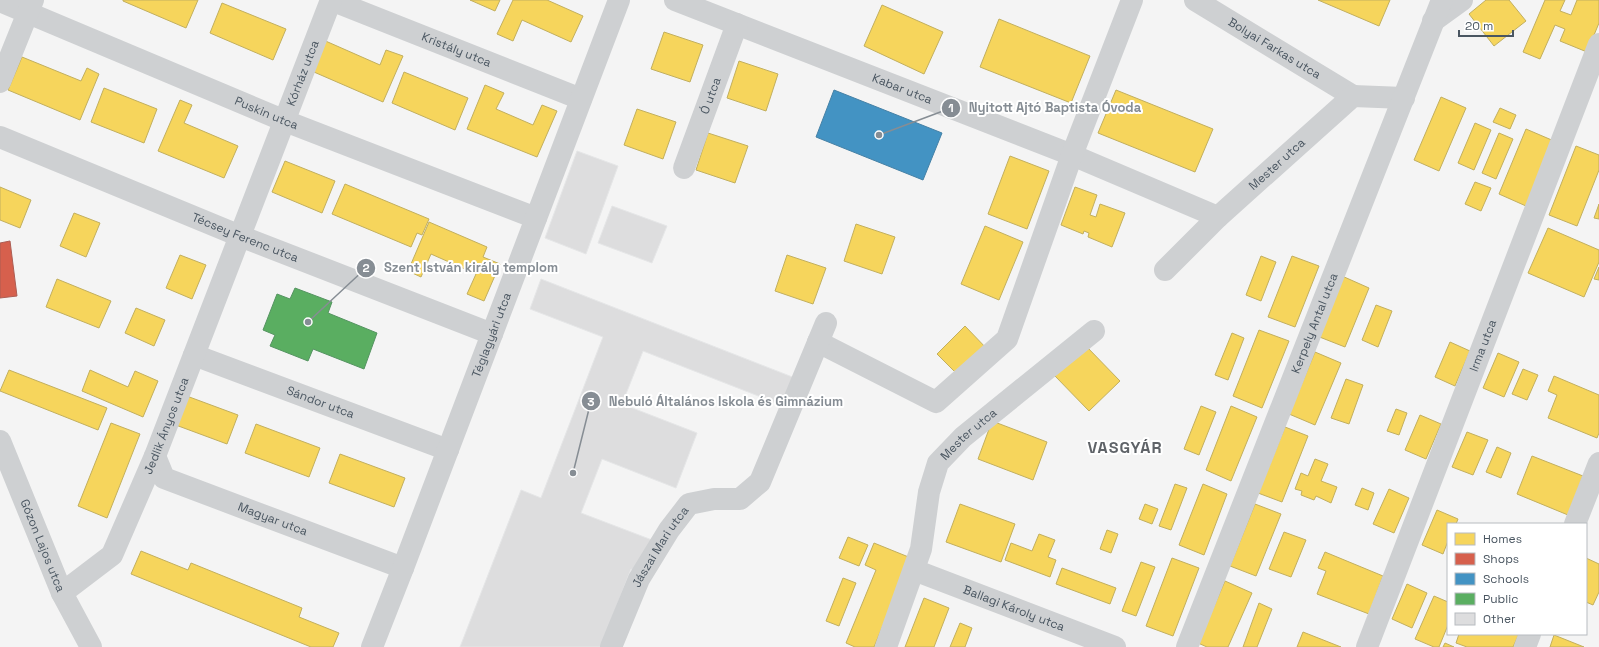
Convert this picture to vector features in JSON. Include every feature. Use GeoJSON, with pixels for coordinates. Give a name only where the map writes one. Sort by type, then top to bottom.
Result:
{"type":"FeatureCollection","features":[{"type":"Feature","properties":{"kind":"street","name":"Kristály utca"},"geometry":{"type":"LineString","coordinates":[[331,0],[581,99]]}},
{"type":"Feature","properties":{"kind":"street","name":"Kórház utca"},"geometry":{"type":"LineString","coordinates":[[240,236],[331,0]]}},
{"type":"Feature","properties":{"kind":"street","name":"Téglagyári utca"},"geometry":{"type":"LineString","coordinates":[[372,647],[619,0]]}},
{"type":"Feature","properties":{"kind":"street","name":"Kabar utca"},"geometry":{"type":"LineString","coordinates":[[675,0],[1072,155],[1218,217]]}},
{"type":"Feature","properties":{"kind":"street"},"geometry":{"type":"LineString","coordinates":[[1072,155],[1132,0]]}},
{"type":"Feature","properties":{"kind":"street","name":"Bolyai Farkas utca"},"geometry":{"type":"LineString","coordinates":[[1196,0],[1353,96]]}},
{"type":"Feature","properties":{"kind":"street","name":"Kerpely Antal utca"},"geometry":{"type":"LineString","coordinates":[[1187,647],[1442,0]]}},
{"type":"Feature","properties":{"kind":"street"},"geometry":{"type":"LineString","coordinates":[[1433,21],[1462,0]]}},
{"type":"Feature","properties":{"kind":"street","name":"Puskin utca"},"geometry":{"type":"LineString","coordinates":[[0,1],[30,6],[285,120],[536,218]]}},
{"type":"Feature","properties":{"kind":"street"},"geometry":{"type":"LineString","coordinates":[[0,82],[30,6]]}},
{"type":"Feature","properties":{"kind":"street","name":"Ó utca"},"geometry":{"type":"LineString","coordinates":[[684,168],[737,24]]}},
{"type":"Feature","properties":{"kind":"street","name":"Irma utca"},"geometry":{"type":"LineString","coordinates":[[1366,647],[1599,44]]}},
{"type":"Feature","properties":{"kind":"street"},"geometry":{"type":"LineString","coordinates":[[1353,96],[1404,98]]}},
{"type":"Feature","properties":{"kind":"street","name":"Mester utca"},"geometry":{"type":"LineString","coordinates":[[1165,270],[1218,217],[1353,96]]}},
{"type":"Feature","properties":{"kind":"street","name":"Técsey Ferenc utca"},"geometry":{"type":"LineString","coordinates":[[0,137],[240,236],[492,334]]}},
{"type":"Feature","properties":{"kind":"street","name":"Jászai Mari utca"},"geometry":{"type":"LineString","coordinates":[[610,647],[639,578],[669,530],[690,504],[714,498],[740,499],[760,482],[822,332],[936,402],[1007,339],[1072,155]]}},
{"type":"Feature","properties":{"kind":"street","name":"Jedlik Ányos utca"},"geometry":{"type":"LineString","coordinates":[[62,593],[112,555],[155,456],[240,236]]}},
{"type":"Feature","properties":{"kind":"street","name":"Mester utca"},"geometry":{"type":"LineString","coordinates":[[886,647],[921,549],[929,492],[938,463],[963,437],[1094,331]]}},
{"type":"Feature","properties":{"kind":"street","name":"Sándor utca"},"geometry":{"type":"LineString","coordinates":[[194,355],[448,450]]}},
{"type":"Feature","properties":{"kind":"street","name":"Gózon Lajos utca"},"geometry":{"type":"LineString","coordinates":[[0,441],[62,593],[91,647]]}},
{"type":"Feature","properties":{"kind":"street","name":"Magyar utca"},"geometry":{"type":"LineString","coordinates":[[155,456],[164,478],[403,568]]}},
{"type":"Feature","properties":{"kind":"street"},"geometry":{"type":"LineString","coordinates":[[1574,523],[1599,463]]}},
{"type":"Feature","properties":{"kind":"street","name":"Ballagi Károly utca"},"geometry":{"type":"LineString","coordinates":[[914,570],[1115,647]]}},
{"type":"Feature","properties":{"kind":"street"},"geometry":{"type":"LineString","coordinates":[[1525,647],[1530,635]]}},
{"type":"Feature","properties":{"kind":"building: Homes"},"geometry":{"type":"Polygon","coordinates":[[[123,0],[198,0],[186,28],[123,0]]]}},
{"type":"Feature","properties":{"kind":"building: Homes"},"geometry":{"type":"Polygon","coordinates":[[[470,0],[500,0],[495,11],[470,0]]]}},
{"type":"Feature","properties":{"kind":"building: Homes"},"geometry":{"type":"Polygon","coordinates":[[[513,0],[547,0],[583,16],[571,42],[522,20],[513,41],[497,34],[513,0]]]}},
{"type":"Feature","properties":{"kind":"building: Homes"},"geometry":{"type":"Polygon","coordinates":[[[1318,0],[1390,0],[1379,26],[1318,0]]]}},
{"type":"Feature","properties":{"kind":"building: Homes"},"geometry":{"type":"Polygon","coordinates":[[[1486,0],[1509,0],[1526,21],[1494,46],[1469,14],[1486,0]]]}},
{"type":"Feature","properties":{"kind":"building: Homes"},"geometry":{"type":"Polygon","coordinates":[[[1545,0],[1565,0],[1560,11],[1571,15],[1577,0],[1599,0],[1599,23],[1587,52],[1560,41],[1565,29],[1555,25],[1540,59],[1523,52],[1545,0]]]}},
{"type":"Feature","properties":{"kind":"building: Homes"},"geometry":{"type":"Polygon","coordinates":[[[222,3],[286,29],[273,60],[210,33],[222,3]]]}},
{"type":"Feature","properties":{"kind":"building: Homes"},"geometry":{"type":"Polygon","coordinates":[[[882,5],[943,32],[924,74],[864,46],[882,5]]]}},
{"type":"Feature","properties":{"kind":"building: Homes"},"geometry":{"type":"Polygon","coordinates":[[[999,19],[1090,56],[1071,103],[980,67],[999,19]]]}},
{"type":"Feature","properties":{"kind":"building: Homes"},"geometry":{"type":"Polygon","coordinates":[[[664,32],[703,45],[690,82],[651,69],[664,32]]]}},
{"type":"Feature","properties":{"kind":"building: Homes"},"geometry":{"type":"Polygon","coordinates":[[[321,39],[380,65],[386,50],[403,56],[383,102],[307,69],[321,39]]]}},
{"type":"Feature","properties":{"kind":"building: Homes"},"geometry":{"type":"Polygon","coordinates":[[[22,57],[81,81],[87,68],[99,74],[80,120],[8,90],[22,57]]]}},
{"type":"Feature","properties":{"kind":"building: Homes"},"geometry":{"type":"Polygon","coordinates":[[[739,61],[778,74],[766,111],[727,98],[739,61]]]}},
{"type":"Feature","properties":{"kind":"building: Homes"},"geometry":{"type":"Polygon","coordinates":[[[404,72],[468,98],[455,130],[392,103],[404,72]]]}},
{"type":"Feature","properties":{"kind":"building: Homes"},"geometry":{"type":"Polygon","coordinates":[[[485,85],[504,93],[496,109],[533,125],[542,105],[557,111],[537,157],[467,129],[485,85]]]}},
{"type":"Feature","properties":{"kind":"building: Homes"},"geometry":{"type":"Polygon","coordinates":[[[104,88],[157,109],[144,143],[91,122],[104,88]]]}},
{"type":"Feature","properties":{"kind":"building: Homes"},"geometry":{"type":"Polygon","coordinates":[[[1116,90],[1213,129],[1195,172],[1098,133],[1116,90]]]}},
{"type":"Feature","properties":{"kind":"building: Homes"},"geometry":{"type":"Polygon","coordinates":[[[1441,97],[1466,108],[1439,171],[1414,160],[1441,97]]]}},
{"type":"Feature","properties":{"kind":"building: Homes"},"geometry":{"type":"Polygon","coordinates":[[[180,100],[192,105],[184,123],[238,146],[224,178],[158,151],[180,100]]]}},
{"type":"Feature","properties":{"kind":"building: Homes"},"geometry":{"type":"Polygon","coordinates":[[[1500,108],[1516,115],[1510,129],[1493,122],[1500,108]]]}},
{"type":"Feature","properties":{"kind":"building: Homes"},"geometry":{"type":"Polygon","coordinates":[[[637,109],[676,122],[663,159],[624,145],[637,109]]]}},
{"type":"Feature","properties":{"kind":"building: Homes"},"geometry":{"type":"Polygon","coordinates":[[[1475,123],[1491,130],[1474,170],[1458,163],[1475,123]]]}},
{"type":"Feature","properties":{"kind":"building: Homes"},"geometry":{"type":"Polygon","coordinates":[[[1526,129],[1554,141],[1526,206],[1499,194],[1526,129]]]}},
{"type":"Feature","properties":{"kind":"building: Homes"},"geometry":{"type":"Polygon","coordinates":[[[708,133],[748,146],[735,183],[696,170],[708,133]]]}},
{"type":"Feature","properties":{"kind":"building: Homes"},"geometry":{"type":"Polygon","coordinates":[[[1499,133],[1513,139],[1496,179],[1482,173],[1499,133]]]}},
{"type":"Feature","properties":{"kind":"building: Homes"},"geometry":{"type":"Polygon","coordinates":[[[1576,146],[1599,155],[1599,170],[1577,226],[1549,215],[1576,146]]]}},
{"type":"Feature","properties":{"kind":"building: Homes"},"geometry":{"type":"Polygon","coordinates":[[[1010,156],[1049,171],[1027,229],[988,214],[1010,156]]]}},
{"type":"Feature","properties":{"kind":"building: Homes"},"geometry":{"type":"Polygon","coordinates":[[[285,161],[335,181],[322,213],[272,192],[285,161]]]}},
{"type":"Feature","properties":{"kind":"building: Homes"},"geometry":{"type":"Polygon","coordinates":[[[1475,182],[1491,188],[1481,211],[1465,204],[1475,182]]]}},
{"type":"Feature","properties":{"kind":"building: Homes"},"geometry":{"type":"Polygon","coordinates":[[[345,184],[429,219],[422,235],[417,233],[411,247],[332,214],[345,184]]]}},
{"type":"Feature","properties":{"kind":"building: Homes"},"geometry":{"type":"Polygon","coordinates":[[[0,187],[31,200],[20,228],[0,220],[0,187]]]}},
{"type":"Feature","properties":{"kind":"building: Homes"},"geometry":{"type":"Polygon","coordinates":[[[1075,187],[1097,195],[1090,215],[1096,217],[1100,204],[1125,213],[1112,247],[1088,237],[1089,233],[1084,231],[1083,234],[1061,225],[1075,187]]]}},
{"type":"Feature","properties":{"kind":"building: Homes"},"geometry":{"type":"Polygon","coordinates":[[[1599,204],[1599,219],[1594,218],[1599,204]]]}},
{"type":"Feature","properties":{"kind":"building: Homes"},"geometry":{"type":"Polygon","coordinates":[[[74,213],[100,223],[86,257],[60,246],[74,213]]]}},
{"type":"Feature","properties":{"kind":"building: Homes"},"geometry":{"type":"Polygon","coordinates":[[[429,222],[487,247],[483,257],[500,264],[484,301],[467,294],[476,274],[431,254],[421,277],[408,271],[429,222]]]}},
{"type":"Feature","properties":{"kind":"building: Homes"},"geometry":{"type":"Polygon","coordinates":[[[856,224],[895,237],[882,274],[844,261],[856,224]]]}},
{"type":"Feature","properties":{"kind":"building: Homes"},"geometry":{"type":"Polygon","coordinates":[[[985,226],[1023,242],[999,300],[961,284],[985,226]]]}},
{"type":"Feature","properties":{"kind":"building: Homes"},"geometry":{"type":"Polygon","coordinates":[[[1548,228],[1599,250],[1599,262],[1584,297],[1528,273],[1548,228]]]}},
{"type":"Feature","properties":{"kind":"building: Homes"},"geometry":{"type":"Polygon","coordinates":[[[180,255],[206,265],[192,299],[166,288],[180,255]]]}},
{"type":"Feature","properties":{"kind":"building: Homes"},"geometry":{"type":"Polygon","coordinates":[[[787,255],[826,268],[813,304],[775,291],[787,255]]]}},
{"type":"Feature","properties":{"kind":"building: Homes"},"geometry":{"type":"Polygon","coordinates":[[[1261,256],[1276,262],[1261,301],[1246,295],[1261,256]]]}},
{"type":"Feature","properties":{"kind":"building: Homes"},"geometry":{"type":"Polygon","coordinates":[[[1292,256],[1319,266],[1295,327],[1268,317],[1292,256]]]}},
{"type":"Feature","properties":{"kind":"building: Homes"},"geometry":{"type":"Polygon","coordinates":[[[1599,267],[1599,280],[1594,279],[1599,267]]]}},
{"type":"Feature","properties":{"kind":"building: Homes"},"geometry":{"type":"Polygon","coordinates":[[[1342,276],[1369,288],[1345,347],[1317,336],[1342,276]]]}},
{"type":"Feature","properties":{"kind":"building: Homes"},"geometry":{"type":"Polygon","coordinates":[[[57,279],[111,301],[99,328],[46,307],[57,279]]]}},
{"type":"Feature","properties":{"kind":"building: Homes"},"geometry":{"type":"Polygon","coordinates":[[[1376,305],[1392,311],[1378,347],[1362,340],[1376,305]]]}},
{"type":"Feature","properties":{"kind":"building: Homes"},"geometry":{"type":"Polygon","coordinates":[[[136,308],[165,320],[154,346],[125,333],[136,308]]]}},
{"type":"Feature","properties":{"kind":"building: Homes"},"geometry":{"type":"Polygon","coordinates":[[[965,326],[989,351],[961,378],[937,354],[965,326]]]}},
{"type":"Feature","properties":{"kind":"building: Homes"},"geometry":{"type":"Polygon","coordinates":[[[1259,330],[1289,341],[1262,408],[1233,396],[1259,330]]]}},
{"type":"Feature","properties":{"kind":"building: Homes"},"geometry":{"type":"Polygon","coordinates":[[[1232,333],[1244,338],[1228,380],[1215,375],[1232,333]]]}},
{"type":"Feature","properties":{"kind":"building: Homes"},"geometry":{"type":"Polygon","coordinates":[[[1450,342],[1470,351],[1455,386],[1435,377],[1450,342]]]}},
{"type":"Feature","properties":{"kind":"building: Homes"},"geometry":{"type":"Polygon","coordinates":[[[1086,346],[1120,381],[1089,411],[1055,376],[1086,346]]]}},
{"type":"Feature","properties":{"kind":"building: Homes"},"geometry":{"type":"Polygon","coordinates":[[[1315,352],[1341,363],[1315,425],[1289,414],[1315,352]]]}},
{"type":"Feature","properties":{"kind":"building: Homes"},"geometry":{"type":"Polygon","coordinates":[[[1498,353],[1519,362],[1504,397],[1483,388],[1498,353]]]}},
{"type":"Feature","properties":{"kind":"building: Homes"},"geometry":{"type":"Polygon","coordinates":[[[1523,369],[1538,375],[1527,400],[1512,394],[1523,369]]]}},
{"type":"Feature","properties":{"kind":"building: Homes"},"geometry":{"type":"Polygon","coordinates":[[[9,370],[107,408],[98,430],[0,391],[9,370]]]}},
{"type":"Feature","properties":{"kind":"building: Homes"},"geometry":{"type":"Polygon","coordinates":[[[90,370],[128,387],[135,371],[158,381],[143,417],[82,391],[90,370]]]}},
{"type":"Feature","properties":{"kind":"building: Homes"},"geometry":{"type":"Polygon","coordinates":[[[1554,376],[1599,395],[1599,433],[1597,438],[1548,418],[1557,395],[1548,391],[1554,376]]]}},
{"type":"Feature","properties":{"kind":"building: Homes"},"geometry":{"type":"Polygon","coordinates":[[[1346,379],[1363,385],[1349,424],[1331,418],[1346,379]]]}},
{"type":"Feature","properties":{"kind":"building: Homes"},"geometry":{"type":"Polygon","coordinates":[[[184,395],[238,415],[227,444],[173,424],[184,395]]]}},
{"type":"Feature","properties":{"kind":"building: Homes"},"geometry":{"type":"Polygon","coordinates":[[[1201,406],[1216,412],[1199,455],[1184,449],[1201,406]]]}},
{"type":"Feature","properties":{"kind":"building: Homes"},"geometry":{"type":"Polygon","coordinates":[[[1231,406],[1257,417],[1231,481],[1206,470],[1231,406]]]}},
{"type":"Feature","properties":{"kind":"building: Homes"},"geometry":{"type":"Polygon","coordinates":[[[1396,409],[1407,413],[1399,435],[1387,431],[1396,409]]]}},
{"type":"Feature","properties":{"kind":"building: Homes"},"geometry":{"type":"Polygon","coordinates":[[[1420,415],[1441,424],[1426,459],[1405,450],[1420,415]]]}},
{"type":"Feature","properties":{"kind":"building: Homes"},"geometry":{"type":"Polygon","coordinates":[[[992,421],[1047,442],[1033,480],[978,459],[992,421]]]}},
{"type":"Feature","properties":{"kind":"building: Homes"},"geometry":{"type":"Polygon","coordinates":[[[111,423],[140,434],[107,518],[78,506],[111,423]]]}},
{"type":"Feature","properties":{"kind":"building: Homes"},"geometry":{"type":"Polygon","coordinates":[[[256,424],[320,448],[309,477],[245,453],[256,424]]]}},
{"type":"Feature","properties":{"kind":"building: Homes"},"geometry":{"type":"Polygon","coordinates":[[[1285,427],[1308,436],[1282,502],[1258,493],[1285,427]]]}},
{"type":"Feature","properties":{"kind":"building: Homes"},"geometry":{"type":"Polygon","coordinates":[[[1467,432],[1488,440],[1473,475],[1452,467],[1467,432]]]}},
{"type":"Feature","properties":{"kind":"building: Homes"},"geometry":{"type":"Polygon","coordinates":[[[1497,447],[1511,453],[1501,478],[1486,472],[1497,447]]]}},
{"type":"Feature","properties":{"kind":"building: Homes"},"geometry":{"type":"Polygon","coordinates":[[[340,454],[405,478],[394,507],[329,483],[340,454]]]}},
{"type":"Feature","properties":{"kind":"building: Homes"},"geometry":{"type":"Polygon","coordinates":[[[1532,456],[1583,476],[1568,515],[1517,494],[1532,456]]]}},
{"type":"Feature","properties":{"kind":"building: Homes"},"geometry":{"type":"Polygon","coordinates":[[[1315,459],[1328,464],[1321,481],[1337,487],[1331,503],[1316,496],[1314,500],[1301,495],[1302,491],[1295,489],[1301,473],[1308,476],[1315,459]]]}},
{"type":"Feature","properties":{"kind":"building: Homes"},"geometry":{"type":"Polygon","coordinates":[[[1175,484],[1187,488],[1171,530],[1159,526],[1175,484]]]}},
{"type":"Feature","properties":{"kind":"building: Homes"},"geometry":{"type":"Polygon","coordinates":[[[1203,484],[1227,494],[1204,555],[1179,545],[1203,484]]]}},
{"type":"Feature","properties":{"kind":"building: Homes"},"geometry":{"type":"Polygon","coordinates":[[[1362,488],[1374,493],[1368,510],[1355,505],[1362,488]]]}},
{"type":"Feature","properties":{"kind":"building: Homes"},"geometry":{"type":"Polygon","coordinates":[[[1389,489],[1409,498],[1394,533],[1373,524],[1389,489]]]}},
{"type":"Feature","properties":{"kind":"building: Homes"},"geometry":{"type":"Polygon","coordinates":[[[960,504],[1015,524],[1001,562],[946,542],[960,504]]]}},
{"type":"Feature","properties":{"kind":"building: Homes"},"geometry":{"type":"Polygon","coordinates":[[[1145,504],[1158,509],[1152,524],[1139,519],[1145,504]]]}},
{"type":"Feature","properties":{"kind":"building: Homes"},"geometry":{"type":"Polygon","coordinates":[[[1255,504],[1281,514],[1256,576],[1230,566],[1255,504]]]}},
{"type":"Feature","properties":{"kind":"building: Homes"},"geometry":{"type":"Polygon","coordinates":[[[1437,510],[1458,519],[1456,523],[1447,523],[1447,544],[1443,554],[1422,545],[1437,510]]]}},
{"type":"Feature","properties":{"kind":"building: Homes"},"geometry":{"type":"Polygon","coordinates":[[[1107,530],[1118,534],[1111,553],[1100,549],[1107,530]]]}},
{"type":"Feature","properties":{"kind":"building: Homes"},"geometry":{"type":"Polygon","coordinates":[[[1284,532],[1306,540],[1291,577],[1269,569],[1284,532]]]}},
{"type":"Feature","properties":{"kind":"building: Homes"},"geometry":{"type":"Polygon","coordinates":[[[1039,534],[1055,540],[1048,557],[1056,560],[1050,577],[1005,560],[1011,543],[1032,551],[1039,534]]]}},
{"type":"Feature","properties":{"kind":"building: Homes"},"geometry":{"type":"Polygon","coordinates":[[[848,537],[868,545],[859,566],[839,558],[848,537]]]}},
{"type":"Feature","properties":{"kind":"building: Homes"},"geometry":{"type":"Polygon","coordinates":[[[874,543],[911,558],[874,647],[855,647],[846,643],[876,570],[865,565],[874,543]]]}},
{"type":"Feature","properties":{"kind":"building: Homes"},"geometry":{"type":"Polygon","coordinates":[[[141,551],[188,570],[191,563],[302,608],[299,617],[339,633],[333,647],[311,647],[131,574],[141,551]]]}},
{"type":"Feature","properties":{"kind":"building: Homes"},"geometry":{"type":"Polygon","coordinates":[[[1325,552],[1383,576],[1369,614],[1317,594],[1326,571],[1318,568],[1325,552]]]}},
{"type":"Feature","properties":{"kind":"building: Homes"},"geometry":{"type":"Polygon","coordinates":[[[1172,558],[1199,568],[1173,636],[1146,626],[1172,558]]]}},
{"type":"Feature","properties":{"kind":"building: Homes"},"geometry":{"type":"Polygon","coordinates":[[[1587,558],[1599,564],[1599,592],[1593,605],[1587,602],[1587,558]]]}},
{"type":"Feature","properties":{"kind":"building: Homes"},"geometry":{"type":"Polygon","coordinates":[[[1141,562],[1155,567],[1136,616],[1122,611],[1141,562]]]}},
{"type":"Feature","properties":{"kind":"building: Homes"},"geometry":{"type":"Polygon","coordinates":[[[1062,568],[1116,588],[1110,604],[1056,584],[1062,568]]]}},
{"type":"Feature","properties":{"kind":"building: Homes"},"geometry":{"type":"Polygon","coordinates":[[[843,578],[856,583],[839,626],[826,621],[843,578]]]}},
{"type":"Feature","properties":{"kind":"building: Homes"},"geometry":{"type":"Polygon","coordinates":[[[1225,581],[1252,593],[1228,647],[1207,647],[1198,643],[1225,581]]]}},
{"type":"Feature","properties":{"kind":"building: Homes"},"geometry":{"type":"Polygon","coordinates":[[[1407,584],[1427,593],[1412,628],[1392,619],[1407,584]]]}},
{"type":"Feature","properties":{"kind":"building: Homes"},"geometry":{"type":"Polygon","coordinates":[[[1434,596],[1447,602],[1447,627],[1439,647],[1434,647],[1415,639],[1434,596]]]}},
{"type":"Feature","properties":{"kind":"building: Homes"},"geometry":{"type":"Polygon","coordinates":[[[924,598],[949,608],[934,647],[905,647],[924,598]]]}},
{"type":"Feature","properties":{"kind":"building: Homes"},"geometry":{"type":"Polygon","coordinates":[[[1259,603],[1272,609],[1257,647],[1243,647],[1259,603]]]}},
{"type":"Feature","properties":{"kind":"building: Homes"},"geometry":{"type":"Polygon","coordinates":[[[960,623],[972,628],[965,647],[950,647],[960,623]]]}},
{"type":"Feature","properties":{"kind":"building: Homes"},"geometry":{"type":"Polygon","coordinates":[[[1303,632],[1341,647],[1297,647],[1303,632]]]}},
{"type":"Feature","properties":{"kind":"building: Homes"},"geometry":{"type":"Polygon","coordinates":[[[1459,635],[1519,635],[1513,647],[1467,647],[1456,643],[1459,635]]]}},
{"type":"Feature","properties":{"kind":"building: Homes"},"geometry":{"type":"Polygon","coordinates":[[[1554,635],[1584,647],[1550,647],[1554,635]]]}},
{"type":"Feature","properties":{"kind":"building: Homes"},"geometry":{"type":"Polygon","coordinates":[[[1445,643],[1454,647],[1443,647],[1445,643]]]}},
{"type":"Feature","properties":{"kind":"building: Shops"},"geometry":{"type":"Polygon","coordinates":[[[10,241],[17,296],[0,298],[0,243],[10,241]]]}},
{"type":"Feature","properties":{"kind":"building: Schools"},"geometry":{"type":"Polygon","coordinates":[[[834,90],[942,133],[923,180],[816,137],[834,90]]]}},
{"type":"Feature","properties":{"kind":"building: Public"},"geometry":{"type":"Polygon","coordinates":[[[295,288],[332,302],[328,313],[377,333],[364,369],[313,349],[308,361],[270,346],[275,335],[263,330],[277,294],[290,299],[295,288]]]}},
{"type":"Feature","properties":{"kind":"building: Other"},"geometry":{"type":"Polygon","coordinates":[[[577,151],[618,166],[586,254],[545,238],[577,151]]]}},
{"type":"Feature","properties":{"kind":"building: Other"},"geometry":{"type":"Polygon","coordinates":[[[612,206],[667,226],[652,263],[598,243],[612,206]]]}},
{"type":"Feature","properties":{"kind":"building: Other"},"geometry":{"type":"Polygon","coordinates":[[[541,279],[795,378],[784,406],[643,351],[622,404],[697,433],[676,488],[602,459],[581,513],[652,540],[639,573],[631,569],[601,647],[460,647],[521,490],[541,498],[603,337],[530,309],[541,279]]]}},
{"type":"Feature","properties":{"kind":"place","name":"Nyitott Ajtó Baptista Óvoda"},"geometry":{"type":"Point","coordinates":[879,135]}},
{"type":"Feature","properties":{"kind":"place","name":"Szent István király templom"},"geometry":{"type":"Point","coordinates":[308,322]}},
{"type":"Feature","properties":{"kind":"place","name":"Nebuló Általános Iskola és Gimnázium"},"geometry":{"type":"Point","coordinates":[573,473]}},
{"type":"Feature","properties":{"kind":"district","name":"VASGYÁR"},"geometry":{"type":"Point","coordinates":[1125,447]}}]}
